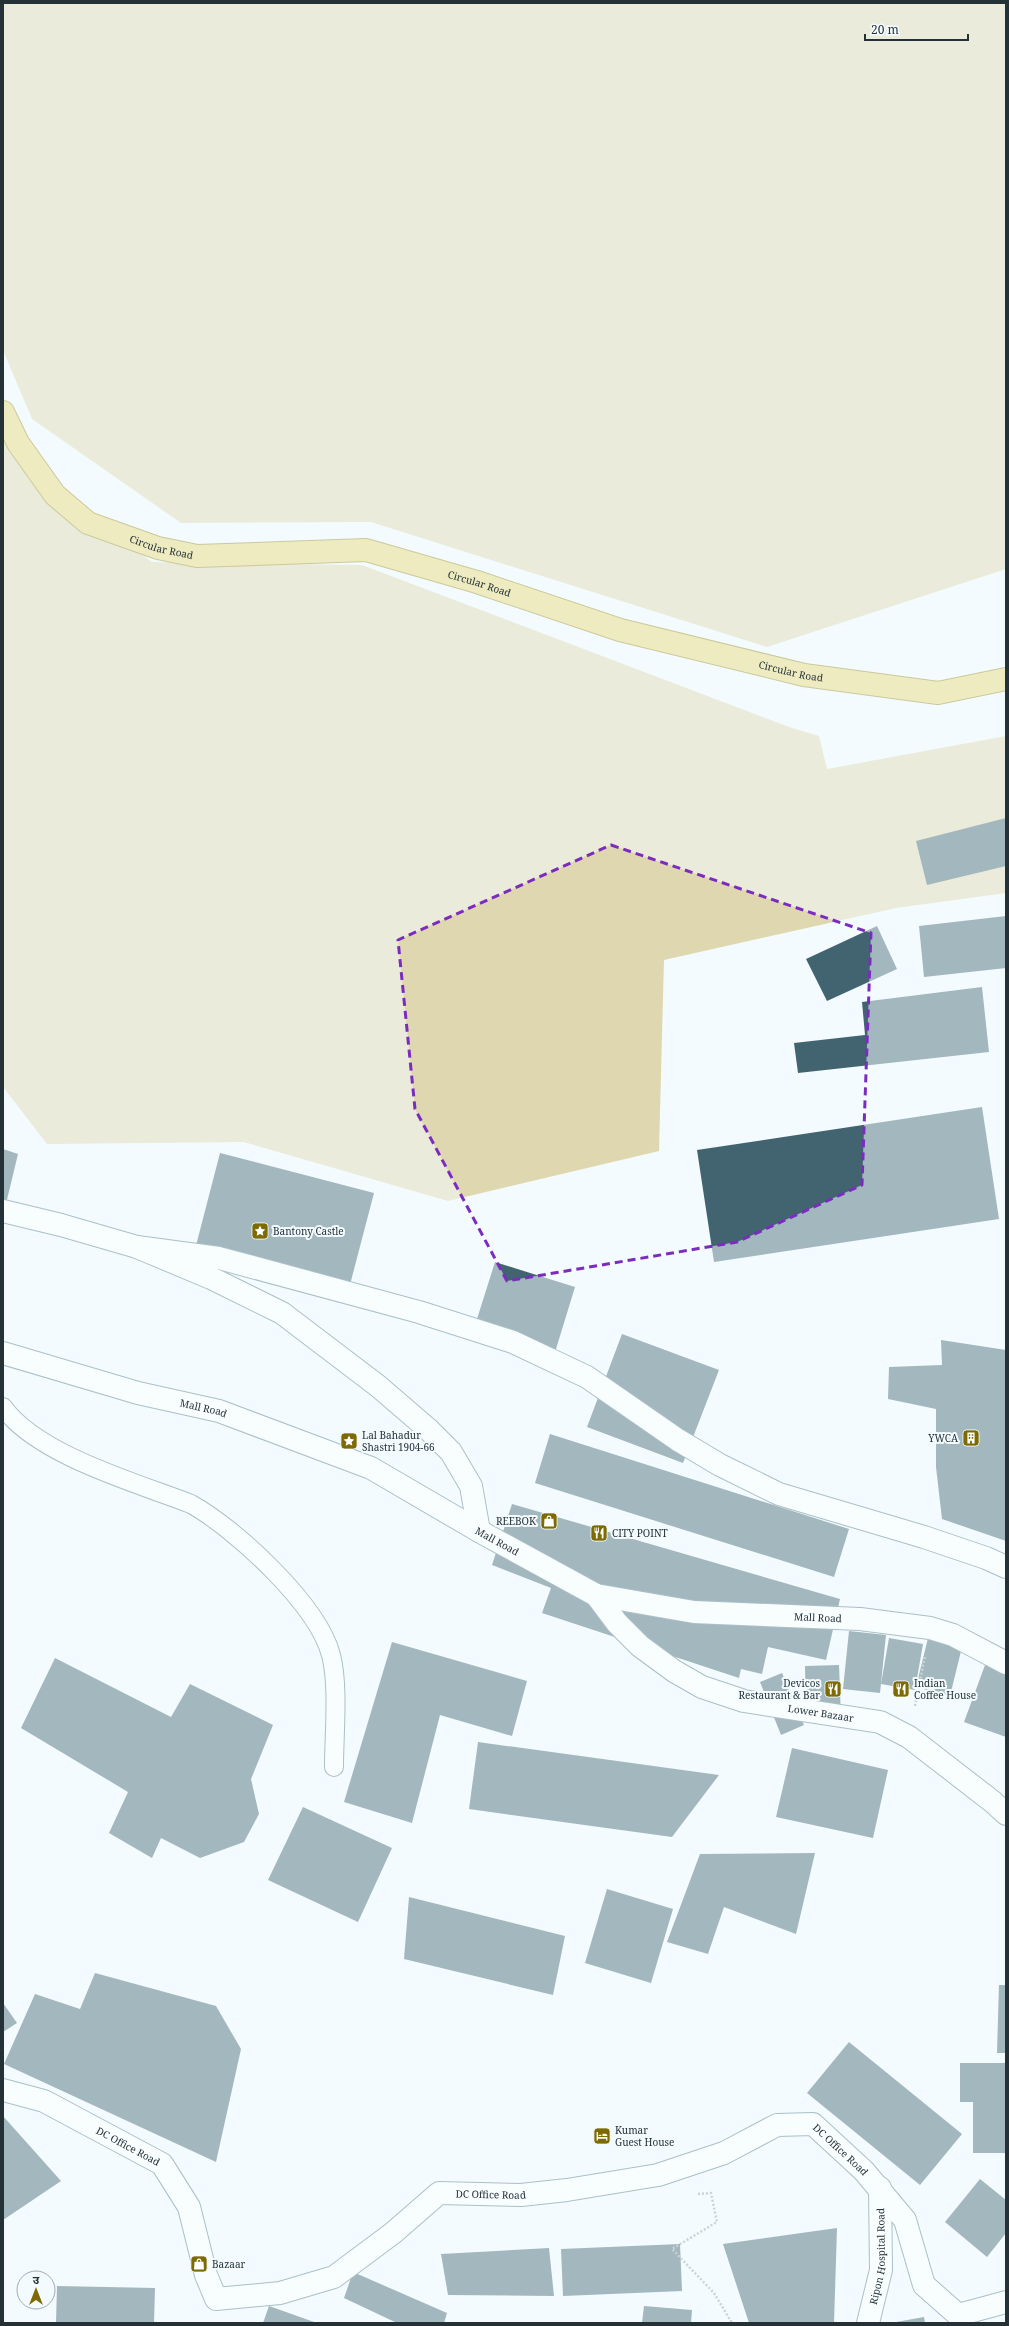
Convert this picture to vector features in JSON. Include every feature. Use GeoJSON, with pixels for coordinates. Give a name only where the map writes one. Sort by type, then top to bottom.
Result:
{"type":"FeatureCollection","features":[{"type":"Feature","properties":{"kind":"main road","name":"Circular Road"},"geometry":{"type":"LineString","coordinates":[[3,412],[18,443],[55,495],[88,523],[158,548],[197,556],[366,550],[477,582],[620,630],[804,676],[938,693],[1006,679]]}},
{"type":"Feature","properties":{"kind":"street"},"geometry":{"type":"LineString","coordinates":[[3,1211],[61,1224],[137,1247],[211,1278],[282,1313],[378,1386],[428,1429],[451,1452],[471,1486],[479,1531]]}},
{"type":"Feature","properties":{"kind":"street"},"geometry":{"type":"LineString","coordinates":[[137,1247],[219,1258],[419,1312],[513,1342],[587,1377],[678,1440],[720,1465],[779,1494],[924,1537],[986,1558],[1006,1567]]}},
{"type":"Feature","properties":{"kind":"street","name":"Mall Road"},"geometry":{"type":"LineString","coordinates":[[3,1353],[138,1393],[219,1411],[293,1437],[371,1468],[479,1531],[596,1594],[694,1612],[860,1619],[930,1628],[953,1635],[1006,1663]]}},
{"type":"Feature","properties":{"kind":"street","name":"Lower Bazaar"},"geometry":{"type":"LineString","coordinates":[[596,1594],[617,1623],[640,1646],[674,1671],[702,1687],[744,1701],[880,1722],[909,1737],[993,1802],[1006,1814]]}},
{"type":"Feature","properties":{"kind":"street","name":"DC Office Road"},"geometry":{"type":"LineString","coordinates":[[3,2090],[44,2101],[162,2164],[190,2207],[206,2275],[216,2299],[280,2293],[334,2277],[393,2233],[439,2194],[521,2195],[567,2190],[658,2175],[724,2153],[777,2125],[813,2124],[880,2188],[905,2220],[924,2285],[958,2314],[1006,2302]]}},
{"type":"Feature","properties":{"kind":"street","name":"Ripon Hospital Road"},"geometry":{"type":"LineString","coordinates":[[868,2323],[881,2270],[880,2188]]}},
{"type":"Feature","properties":{"kind":"lane"},"geometry":{"type":"LineString","coordinates":[[3,1407],[8,1414],[32,1434],[70,1456],[191,1504],[208,1514],[227,1527],[299,1597],[319,1626],[331,1655],[334,1689],[334,1767]]}},
{"type":"Feature","properties":{"kind":"path"},"geometry":{"type":"LineString","coordinates":[[909,1737],[930,1628]]}},
{"type":"Feature","properties":{"kind":"path"},"geometry":{"type":"LineString","coordinates":[[696,2194],[711,2194],[717,2222],[672,2248],[714,2293],[732,2323]]}},
{"type":"Feature","properties":{"kind":"highlighted area"},"geometry":{"type":"Polygon","coordinates":[[[611,845],[871,933],[862,1185],[737,1242],[507,1281],[415,1109],[398,940],[611,845]]]}},
{"type":"Feature","properties":{"kind":"shaded area"},"geometry":{"type":"Polygon","coordinates":[[[3,3],[1006,3],[1006,569],[767,647],[371,522],[181,523],[32,419],[3,350],[3,3]]]}},
{"type":"Feature","properties":{"kind":"shaded area"},"geometry":{"type":"Polygon","coordinates":[[[3,435],[11,453],[152,562],[362,565],[792,728],[819,736],[827,769],[1006,736],[1006,893],[896,908],[664,960],[659,1151],[448,1201],[244,1142],[47,1144],[3,1087],[3,435]]]}},
{"type":"Feature","properties":{"kind":"building"},"geometry":{"type":"Polygon","coordinates":[[[1006,818],[1006,866],[927,885],[916,841],[1006,818]]]}},
{"type":"Feature","properties":{"kind":"building"},"geometry":{"type":"Polygon","coordinates":[[[1006,916],[1006,968],[924,977],[919,926],[1006,916]]]}},
{"type":"Feature","properties":{"kind":"building"},"geometry":{"type":"Polygon","coordinates":[[[877,926],[897,969],[827,1001],[806,959],[877,926]]]}},
{"type":"Feature","properties":{"kind":"building"},"geometry":{"type":"Polygon","coordinates":[[[982,987],[989,1052],[798,1073],[794,1043],[865,1035],[862,1002],[982,987]]]}},
{"type":"Feature","properties":{"kind":"building"},"geometry":{"type":"Polygon","coordinates":[[[982,1107],[999,1219],[714,1262],[697,1150],[982,1107]]]}},
{"type":"Feature","properties":{"kind":"building"},"geometry":{"type":"Polygon","coordinates":[[[3,1149],[18,1154],[4,1212],[3,1212],[3,1149]]]}},
{"type":"Feature","properties":{"kind":"building"},"geometry":{"type":"Polygon","coordinates":[[[220,1153],[374,1193],[346,1300],[192,1261],[220,1153]]]}},
{"type":"Feature","properties":{"kind":"building"},"geometry":{"type":"Polygon","coordinates":[[[495,1262],[575,1287],[552,1362],[471,1338],[495,1262]]]}},
{"type":"Feature","properties":{"kind":"building"},"geometry":{"type":"Polygon","coordinates":[[[622,1334],[719,1370],[683,1463],[587,1427],[622,1334]]]}},
{"type":"Feature","properties":{"kind":"building","name":"YWCA"},"geometry":{"type":"Polygon","coordinates":[[[941,1340],[1006,1350],[1006,1541],[942,1519],[936,1467],[936,1409],[888,1399],[889,1367],[942,1365],[941,1340]]]}},
{"type":"Feature","properties":{"kind":"building"},"geometry":{"type":"Polygon","coordinates":[[[550,1434],[849,1529],[834,1577],[535,1483],[550,1434]]]}},
{"type":"Feature","properties":{"kind":"building"},"geometry":{"type":"Polygon","coordinates":[[[512,1504],[840,1599],[826,1660],[768,1647],[762,1674],[741,1669],[739,1678],[542,1613],[551,1588],[492,1565],[512,1504]]]}},
{"type":"Feature","properties":{"kind":"building"},"geometry":{"type":"Polygon","coordinates":[[[849,1631],[886,1635],[880,1693],[843,1689],[849,1631]]]}},
{"type":"Feature","properties":{"kind":"building"},"geometry":{"type":"Polygon","coordinates":[[[929,1634],[963,1643],[950,1696],[916,1687],[929,1634]]]}},
{"type":"Feature","properties":{"kind":"building"},"geometry":{"type":"Polygon","coordinates":[[[889,1638],[923,1644],[915,1690],[881,1684],[889,1638]]]}},
{"type":"Feature","properties":{"kind":"building"},"geometry":{"type":"Polygon","coordinates":[[[392,1642],[527,1681],[512,1736],[440,1715],[412,1823],[344,1802],[392,1642]]]}},
{"type":"Feature","properties":{"kind":"building"},"geometry":{"type":"Polygon","coordinates":[[[988,1657],[1006,1664],[1006,1737],[964,1722],[988,1657]]]}},
{"type":"Feature","properties":{"kind":"building"},"geometry":{"type":"Polygon","coordinates":[[[55,1658],[171,1717],[190,1684],[273,1725],[251,1779],[259,1814],[244,1842],[200,1858],[161,1838],[152,1858],[109,1833],[128,1792],[21,1728],[55,1658]]]}},
{"type":"Feature","properties":{"kind":"building"},"geometry":{"type":"Polygon","coordinates":[[[839,1665],[841,1718],[806,1719],[805,1666],[839,1665]]]}},
{"type":"Feature","properties":{"kind":"building"},"geometry":{"type":"Polygon","coordinates":[[[782,1673],[804,1725],[781,1735],[760,1682],[782,1673]]]}},
{"type":"Feature","properties":{"kind":"building"},"geometry":{"type":"Polygon","coordinates":[[[478,1742],[719,1775],[672,1837],[469,1809],[478,1742]]]}},
{"type":"Feature","properties":{"kind":"building"},"geometry":{"type":"Polygon","coordinates":[[[792,1748],[888,1770],[873,1838],[776,1817],[792,1748]]]}},
{"type":"Feature","properties":{"kind":"building"},"geometry":{"type":"Polygon","coordinates":[[[303,1807],[392,1848],[358,1922],[268,1880],[303,1807]]]}},
{"type":"Feature","properties":{"kind":"building"},"geometry":{"type":"Polygon","coordinates":[[[815,1853],[796,1934],[724,1907],[708,1954],[667,1942],[700,1854],[815,1853]]]}},
{"type":"Feature","properties":{"kind":"building"},"geometry":{"type":"Polygon","coordinates":[[[607,1889],[673,1909],[651,1983],[585,1963],[607,1889]]]}},
{"type":"Feature","properties":{"kind":"building"},"geometry":{"type":"Polygon","coordinates":[[[409,1897],[565,1936],[553,1995],[404,1959],[409,1897]]]}},
{"type":"Feature","properties":{"kind":"building"},"geometry":{"type":"Polygon","coordinates":[[[95,1973],[216,2006],[241,2049],[216,2162],[4,2064],[35,1994],[80,2009],[95,1973]]]}},
{"type":"Feature","properties":{"kind":"building"},"geometry":{"type":"Polygon","coordinates":[[[999,1985],[1006,1985],[1006,2053],[997,2053],[999,1985]]]}},
{"type":"Feature","properties":{"kind":"building"},"geometry":{"type":"Polygon","coordinates":[[[3,2003],[17,2023],[3,2032],[3,2003]]]}},
{"type":"Feature","properties":{"kind":"building"},"geometry":{"type":"Polygon","coordinates":[[[849,2042],[962,2134],[920,2185],[807,2093],[849,2042]]]}},
{"type":"Feature","properties":{"kind":"building"},"geometry":{"type":"Polygon","coordinates":[[[960,2063],[1006,2063],[1006,2153],[973,2153],[973,2102],[960,2102],[960,2063]]]}},
{"type":"Feature","properties":{"kind":"building"},"geometry":{"type":"Polygon","coordinates":[[[3,2116],[61,2181],[3,2220],[3,2116]]]}},
{"type":"Feature","properties":{"kind":"building"},"geometry":{"type":"Polygon","coordinates":[[[980,2179],[1006,2200],[1006,2233],[987,2257],[945,2222],[980,2179]]]}},
{"type":"Feature","properties":{"kind":"building"},"geometry":{"type":"Polygon","coordinates":[[[837,2228],[834,2323],[749,2323],[723,2244],[837,2228]]]}},
{"type":"Feature","properties":{"kind":"building"},"geometry":{"type":"Polygon","coordinates":[[[680,2244],[682,2291],[563,2296],[561,2249],[680,2244]]]}},
{"type":"Feature","properties":{"kind":"building"},"geometry":{"type":"Polygon","coordinates":[[[549,2248],[554,2296],[448,2295],[441,2254],[549,2248]]]}},
{"type":"Feature","properties":{"kind":"building"},"geometry":{"type":"Polygon","coordinates":[[[353,2272],[447,2313],[444,2323],[397,2323],[344,2298],[353,2272]]]}},
{"type":"Feature","properties":{"kind":"building"},"geometry":{"type":"Polygon","coordinates":[[[57,2286],[155,2288],[154,2323],[56,2323],[57,2286]]]}},
{"type":"Feature","properties":{"kind":"building"},"geometry":{"type":"Polygon","coordinates":[[[269,2306],[317,2323],[263,2323],[269,2306]]]}},
{"type":"Feature","properties":{"kind":"building"},"geometry":{"type":"Polygon","coordinates":[[[644,2306],[692,2310],[691,2323],[642,2323],[644,2306]]]}},
{"type":"Feature","properties":{"kind":"building"},"geometry":{"type":"Polygon","coordinates":[[[924,2317],[925,2323],[896,2323],[896,2322],[924,2317]]]}},
{"type":"Feature","properties":{"kind":"place","name":"Bantony Castle"},"geometry":{"type":"Point","coordinates":[260,1231]}},
{"type":"Feature","properties":{"kind":"place","name":"YWCA"},"geometry":{"type":"Point","coordinates":[971,1438]}},
{"type":"Feature","properties":{"kind":"place","name":"Lal Bahadur Shastri 1904-66"},"geometry":{"type":"Point","coordinates":[349,1441]}},
{"type":"Feature","properties":{"kind":"place","name":"REEBOK"},"geometry":{"type":"Point","coordinates":[549,1521]}},
{"type":"Feature","properties":{"kind":"place","name":"CITY POINT"},"geometry":{"type":"Point","coordinates":[599,1533]}},
{"type":"Feature","properties":{"kind":"place","name":"Devicos Restaurant & Bar"},"geometry":{"type":"Point","coordinates":[833,1689]}},
{"type":"Feature","properties":{"kind":"place","name":"Indian Coffee House"},"geometry":{"type":"Point","coordinates":[901,1689]}},
{"type":"Feature","properties":{"kind":"place","name":"Kumar Guest House"},"geometry":{"type":"Point","coordinates":[602,2136]}},
{"type":"Feature","properties":{"kind":"place","name":"Bazaar"},"geometry":{"type":"Point","coordinates":[199,2264]}}]}
